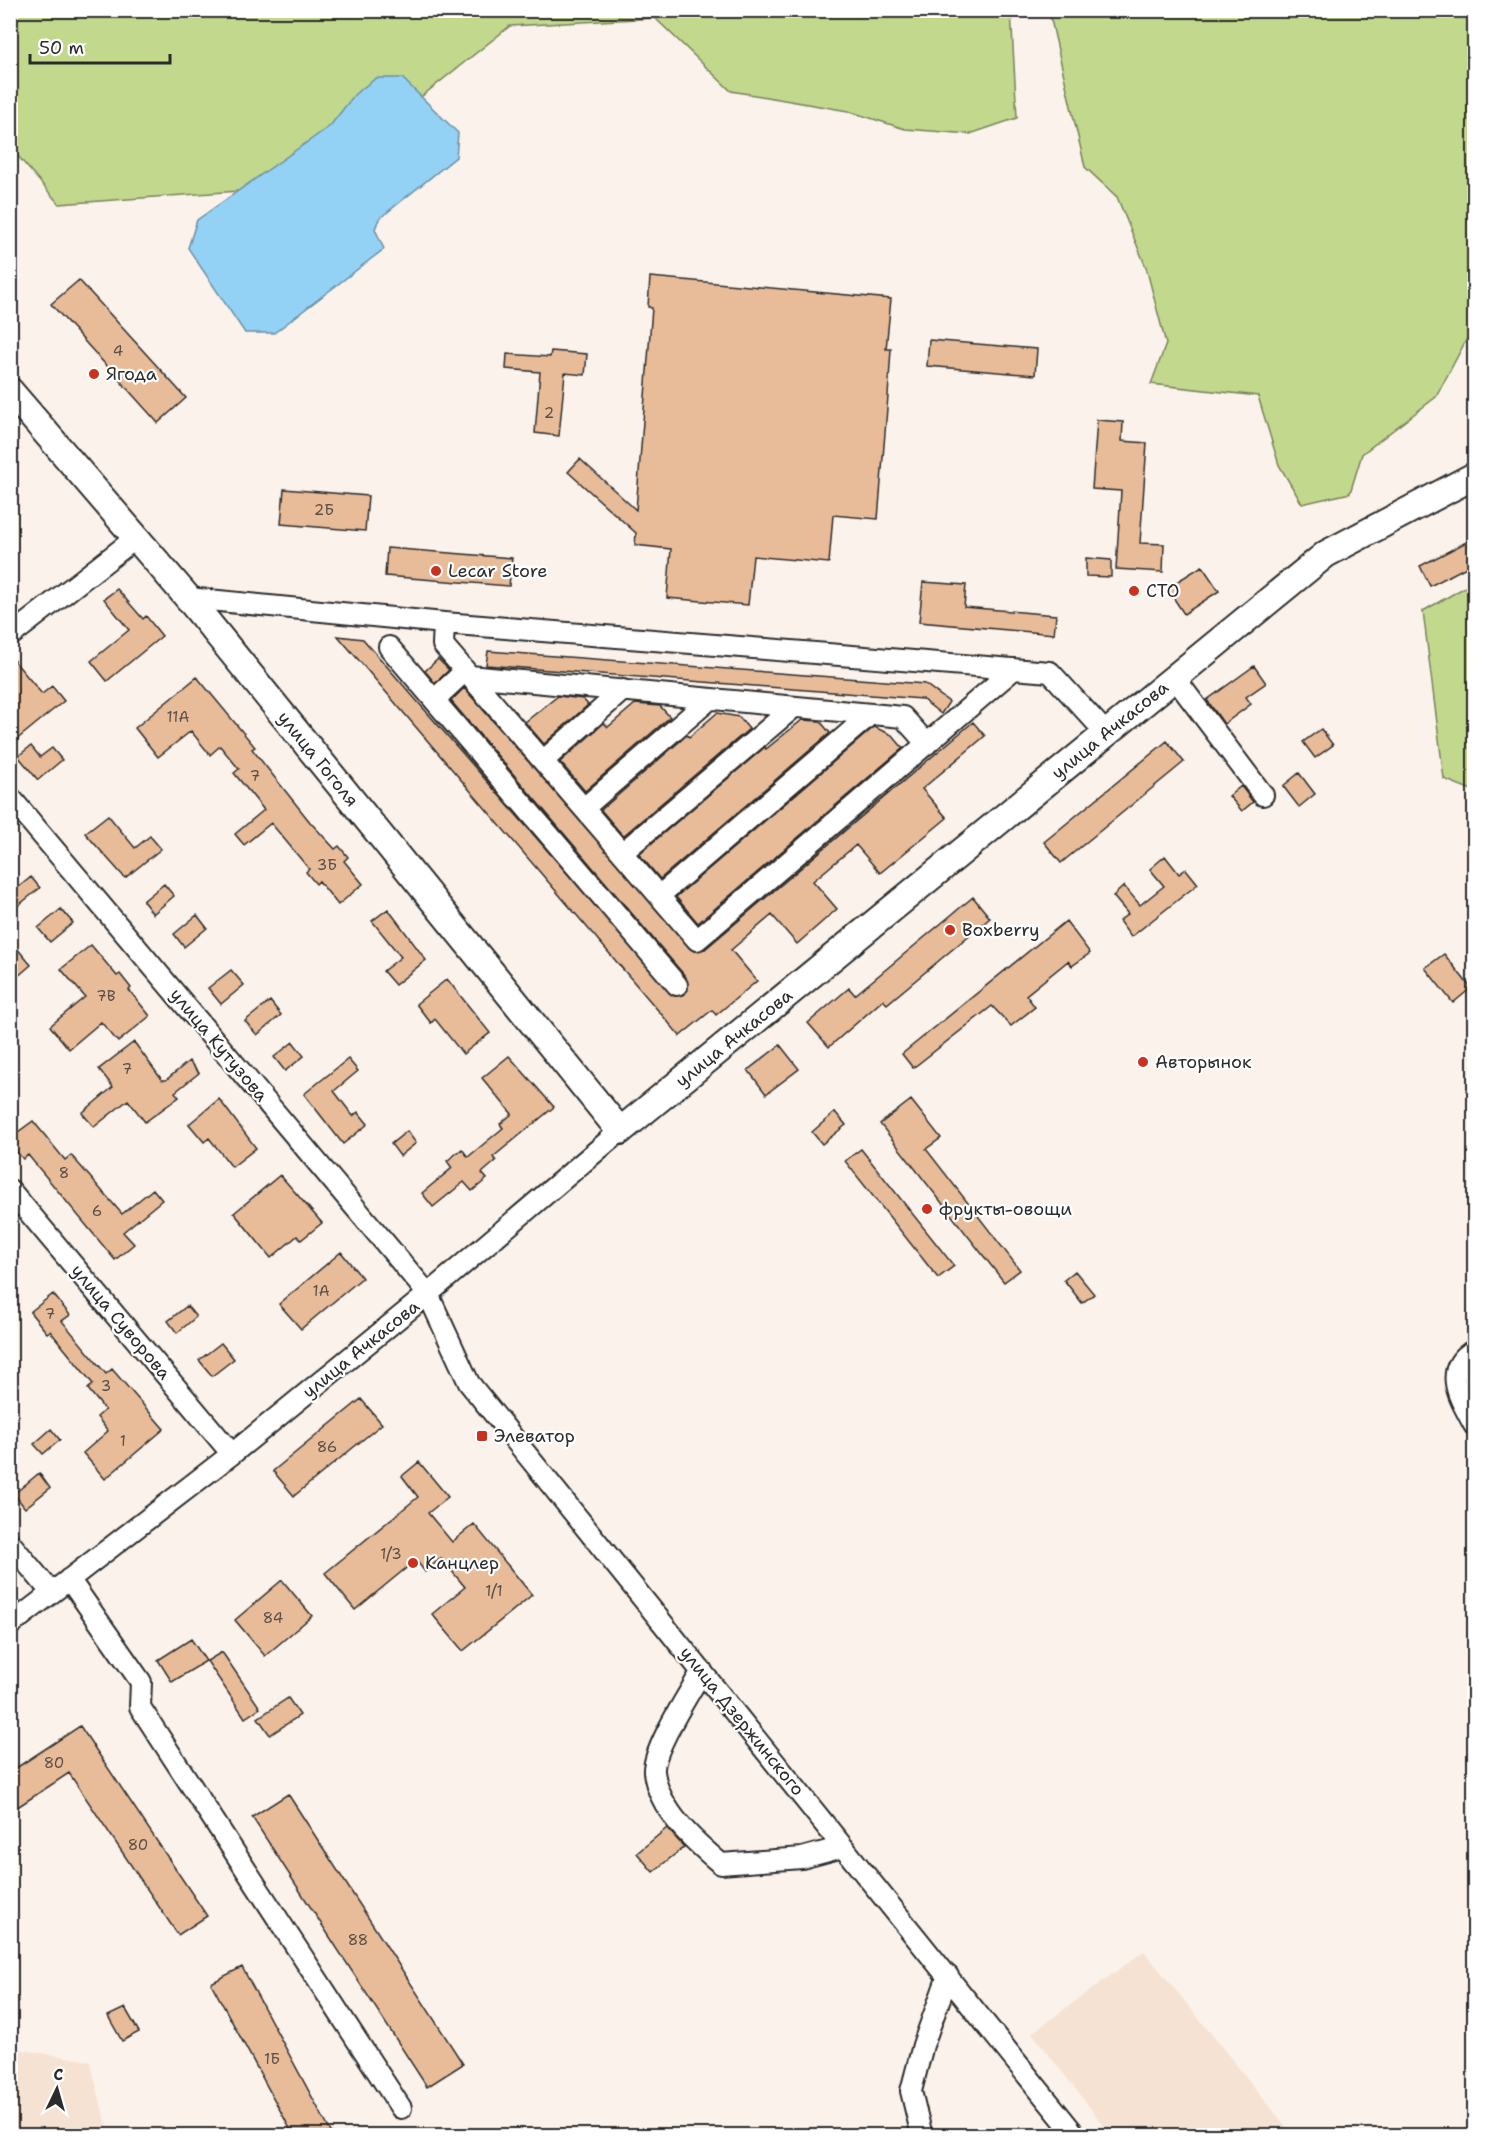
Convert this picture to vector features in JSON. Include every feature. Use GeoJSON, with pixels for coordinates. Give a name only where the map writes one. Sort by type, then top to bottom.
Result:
{"type":"FeatureCollection","features":[{"type":"Feature","properties":{"kind":"main road","name":"улица Гоголя"},"geometry":{"type":"LineString","coordinates":[[10,392],[188,598],[620,1131]]}},
{"type":"Feature","properties":{"kind":"main road","name":"улица Ачкасова"},"geometry":{"type":"LineString","coordinates":[[620,1131],[1326,554],[1474,476]]}},
{"type":"Feature","properties":{"kind":"street"},"geometry":{"type":"LineString","coordinates":[[10,636],[137,537]]}},
{"type":"Feature","properties":{"kind":"street"},"geometry":{"type":"LineString","coordinates":[[188,598],[444,623],[1050,672],[1106,733]]}},
{"type":"Feature","properties":{"kind":"street"},"geometry":{"type":"LineString","coordinates":[[444,623],[443,645],[697,940],[1014,669]]}},
{"type":"Feature","properties":{"kind":"street"},"geometry":{"type":"LineString","coordinates":[[389,647],[677,985]]}},
{"type":"Feature","properties":{"kind":"street"},"geometry":{"type":"LineString","coordinates":[[434,700],[468,674],[903,717],[927,744]]}},
{"type":"Feature","properties":{"kind":"street"},"geometry":{"type":"LineString","coordinates":[[1174,677],[1263,795]]}},
{"type":"Feature","properties":{"kind":"street"},"geometry":{"type":"LineString","coordinates":[[543,761],[623,690]]}},
{"type":"Feature","properties":{"kind":"street"},"geometry":{"type":"LineString","coordinates":[[584,808],[710,699]]}},
{"type":"Feature","properties":{"kind":"street"},"geometry":{"type":"LineString","coordinates":[[622,853],[794,706]]}},
{"type":"Feature","properties":{"kind":"street"},"geometry":{"type":"LineString","coordinates":[[659,896],[871,714]]}},
{"type":"Feature","properties":{"kind":"street","name":"улица Кутузова"},"geometry":{"type":"LineString","coordinates":[[10,797],[428,1294]]}},
{"type":"Feature","properties":{"kind":"street","name":"улица Ачкасова"},"geometry":{"type":"LineString","coordinates":[[10,1625],[232,1454],[428,1294],[620,1131]]}},
{"type":"Feature","properties":{"kind":"street","name":"улица Суворова"},"geometry":{"type":"LineString","coordinates":[[10,1190],[232,1454]]}},
{"type":"Feature","properties":{"kind":"street","name":"улица Дзержинского"},"geometry":{"type":"LineString","coordinates":[[428,1294],[469,1383],[1076,2136]]}},
{"type":"Feature","properties":{"kind":"street"},"geometry":{"type":"LineString","coordinates":[[1474,1350],[1456,1370],[1455,1389],[1474,1425]]}},
{"type":"Feature","properties":{"kind":"street"},"geometry":{"type":"LineString","coordinates":[[10,1543],[51,1592]]}},
{"type":"Feature","properties":{"kind":"street"},"geometry":{"type":"LineString","coordinates":[[69,1579],[141,1682],[140,1707],[401,2108]]}},
{"type":"Feature","properties":{"kind":"street"},"geometry":{"type":"LineString","coordinates":[[702,1671],[662,1743],[654,1771],[667,1808],[700,1846],[722,1864],[802,1858],[843,1847]]}},
{"type":"Feature","properties":{"kind":"street"},"geometry":{"type":"LineString","coordinates":[[922,2136],[911,2091],[923,2045],[948,1976]]}},
{"type":"Feature","properties":{"kind":"shaded area"},"geometry":{"type":"Polygon","coordinates":[[[1144,1951],[1293,2135],[1111,2135],[1032,2033],[1144,1951]]]}},
{"type":"Feature","properties":{"kind":"shaded area"},"geometry":{"type":"Polygon","coordinates":[[[11,2048],[90,2061],[109,2135],[11,2135],[11,2048]]]}},
{"type":"Feature","properties":{"kind":"green space"},"geometry":{"type":"Polygon","coordinates":[[[10,11],[1011,11],[1017,118],[970,134],[905,129],[848,111],[731,91],[655,18],[510,26],[309,186],[59,204],[11,148],[10,11]]]}},
{"type":"Feature","properties":{"kind":"green space"},"geometry":{"type":"Polygon","coordinates":[[[1049,11],[1474,11],[1474,325],[1436,397],[1362,454],[1350,493],[1302,504],[1279,465],[1258,396],[1151,384],[1166,344],[1146,267],[1117,197],[1085,167],[1049,11]]]}},
{"type":"Feature","properties":{"kind":"green space"},"geometry":{"type":"Polygon","coordinates":[[[1474,582],[1474,791],[1444,779],[1423,611],[1474,582]]]}},
{"type":"Feature","properties":{"kind":"water"},"geometry":{"type":"Polygon","coordinates":[[[376,78],[402,78],[458,133],[456,157],[379,219],[375,229],[384,249],[274,333],[245,333],[188,248],[197,220],[330,126],[355,94],[376,78]]]}},
{"type":"Feature","properties":{"kind":"building"},"geometry":{"type":"Polygon","coordinates":[[[650,277],[891,299],[886,349],[891,349],[878,519],[833,515],[829,563],[753,556],[748,605],[667,598],[671,549],[635,545],[636,533],[568,472],[580,459],[636,510],[652,308],[648,307],[650,277]]]}},
{"type":"Feature","properties":{"kind":"building"},"geometry":{"type":"Polygon","coordinates":[[[79,280],[186,398],[158,423],[51,304],[79,280]]]}},
{"type":"Feature","properties":{"kind":"building"},"geometry":{"type":"Polygon","coordinates":[[[929,340],[1037,349],[1035,375],[927,366],[929,340]]]}},
{"type":"Feature","properties":{"kind":"building"},"geometry":{"type":"Polygon","coordinates":[[[551,351],[587,354],[585,375],[565,373],[559,436],[535,433],[540,372],[506,369],[507,354],[550,357],[551,351]]]}},
{"type":"Feature","properties":{"kind":"building"},"geometry":{"type":"Polygon","coordinates":[[[1097,420],[1123,422],[1122,441],[1147,443],[1140,543],[1164,544],[1163,572],[1116,569],[1121,491],[1092,489],[1097,420]]]}},
{"type":"Feature","properties":{"kind":"building"},"geometry":{"type":"Polygon","coordinates":[[[284,489],[368,496],[365,531],[281,524],[284,489]]]}},
{"type":"Feature","properties":{"kind":"building"},"geometry":{"type":"Polygon","coordinates":[[[1474,538],[1474,563],[1430,586],[1420,566],[1474,538]]]}},
{"type":"Feature","properties":{"kind":"building"},"geometry":{"type":"Polygon","coordinates":[[[387,548],[512,558],[509,586],[385,576],[387,548]]]}},
{"type":"Feature","properties":{"kind":"building"},"geometry":{"type":"Polygon","coordinates":[[[1086,558],[1111,560],[1111,577],[1086,576],[1086,558]]]}},
{"type":"Feature","properties":{"kind":"building"},"geometry":{"type":"Polygon","coordinates":[[[1202,566],[1219,591],[1184,614],[1167,588],[1202,566]]]}},
{"type":"Feature","properties":{"kind":"building"},"geometry":{"type":"Polygon","coordinates":[[[923,582],[966,585],[964,607],[1056,615],[1054,634],[919,622],[923,582]]]}},
{"type":"Feature","properties":{"kind":"building"},"geometry":{"type":"Polygon","coordinates":[[[117,589],[143,619],[146,616],[162,636],[107,681],[91,661],[129,630],[104,599],[117,589]]]}},
{"type":"Feature","properties":{"kind":"building"},"geometry":{"type":"Polygon","coordinates":[[[338,636],[363,639],[674,996],[684,994],[688,990],[686,977],[451,701],[464,688],[694,951],[705,949],[973,722],[985,736],[922,789],[947,818],[880,873],[856,845],[813,881],[837,909],[797,944],[772,915],[731,950],[757,981],[716,1015],[712,1010],[680,1036],[338,636]]]}},
{"type":"Feature","properties":{"kind":"building"},"geometry":{"type":"Polygon","coordinates":[[[488,651],[925,684],[949,702],[941,714],[922,699],[486,665],[488,651]]]}},
{"type":"Feature","properties":{"kind":"building"},"geometry":{"type":"Polygon","coordinates":[[[10,656],[42,694],[52,686],[64,701],[10,745],[10,656]]]}},
{"type":"Feature","properties":{"kind":"building"},"geometry":{"type":"Polygon","coordinates":[[[438,659],[449,670],[435,683],[425,671],[438,659]]]}},
{"type":"Feature","properties":{"kind":"building"},"geometry":{"type":"Polygon","coordinates":[[[1254,666],[1266,683],[1246,697],[1251,704],[1224,724],[1207,700],[1254,666]]]}},
{"type":"Feature","properties":{"kind":"building"},"geometry":{"type":"Polygon","coordinates":[[[197,677],[255,747],[252,749],[310,822],[335,849],[339,846],[348,857],[344,861],[363,884],[338,905],[319,881],[316,884],[306,872],[309,869],[271,823],[244,845],[235,834],[264,810],[234,773],[239,769],[220,746],[210,755],[191,731],[158,757],[135,728],[197,677]]]}},
{"type":"Feature","properties":{"kind":"building"},"geometry":{"type":"Polygon","coordinates":[[[558,696],[583,699],[588,705],[544,744],[525,722],[558,696]]]}},
{"type":"Feature","properties":{"kind":"building"},"geometry":{"type":"Polygon","coordinates":[[[635,704],[660,706],[670,717],[585,791],[560,762],[604,723],[608,727],[635,704]]]}},
{"type":"Feature","properties":{"kind":"building"},"geometry":{"type":"Polygon","coordinates":[[[717,713],[739,717],[749,729],[623,836],[601,810],[687,735],[689,737],[717,713]]]}},
{"type":"Feature","properties":{"kind":"building"},"geometry":{"type":"Polygon","coordinates":[[[802,720],[820,721],[830,733],[660,879],[639,854],[765,747],[766,749],[802,720]]]}},
{"type":"Feature","properties":{"kind":"building"},"geometry":{"type":"Polygon","coordinates":[[[874,727],[892,735],[903,748],[698,923],[676,897],[874,727]]]}},
{"type":"Feature","properties":{"kind":"building"},"geometry":{"type":"Polygon","coordinates":[[[1321,729],[1333,745],[1315,758],[1303,742],[1321,729]]]}},
{"type":"Feature","properties":{"kind":"building"},"geometry":{"type":"Polygon","coordinates":[[[1167,741],[1184,762],[1061,863],[1044,842],[1167,741]]]}},
{"type":"Feature","properties":{"kind":"building"},"geometry":{"type":"Polygon","coordinates":[[[31,746],[40,757],[52,748],[62,760],[38,780],[18,756],[31,746]]]}},
{"type":"Feature","properties":{"kind":"building"},"geometry":{"type":"Polygon","coordinates":[[[1299,773],[1315,794],[1299,807],[1283,786],[1299,773]]]}},
{"type":"Feature","properties":{"kind":"building"},"geometry":{"type":"Polygon","coordinates":[[[1241,786],[1253,802],[1242,811],[1229,796],[1241,786]]]}},
{"type":"Feature","properties":{"kind":"building"},"geometry":{"type":"Polygon","coordinates":[[[108,815],[135,848],[150,836],[161,849],[125,878],[85,833],[108,815]]]}},
{"type":"Feature","properties":{"kind":"building"},"geometry":{"type":"Polygon","coordinates":[[[1165,856],[1179,874],[1186,869],[1198,884],[1131,937],[1119,921],[1128,914],[1113,896],[1124,886],[1140,905],[1164,886],[1150,869],[1165,856]]]}},
{"type":"Feature","properties":{"kind":"building"},"geometry":{"type":"Polygon","coordinates":[[[31,877],[40,888],[10,912],[10,894],[31,877]]]}},
{"type":"Feature","properties":{"kind":"building"},"geometry":{"type":"Polygon","coordinates":[[[164,884],[174,896],[153,914],[143,901],[164,884]]]}},
{"type":"Feature","properties":{"kind":"building"},"geometry":{"type":"Polygon","coordinates":[[[973,897],[990,918],[887,1004],[883,1000],[829,1047],[808,1023],[849,988],[855,995],[973,897]]]}},
{"type":"Feature","properties":{"kind":"building"},"geometry":{"type":"Polygon","coordinates":[[[61,909],[73,923],[50,942],[38,928],[61,909]]]}},
{"type":"Feature","properties":{"kind":"building"},"geometry":{"type":"Polygon","coordinates":[[[388,909],[426,960],[395,985],[383,971],[401,957],[372,921],[388,909]]]}},
{"type":"Feature","properties":{"kind":"building"},"geometry":{"type":"Polygon","coordinates":[[[197,915],[207,928],[184,947],[174,934],[197,915]]]}},
{"type":"Feature","properties":{"kind":"building"},"geometry":{"type":"Polygon","coordinates":[[[1066,921],[1090,953],[1072,966],[1068,961],[1026,995],[1035,1007],[1011,1026],[992,1006],[913,1068],[902,1054],[1066,921]]]}},
{"type":"Feature","properties":{"kind":"building"},"geometry":{"type":"Polygon","coordinates":[[[10,940],[31,965],[17,977],[10,969],[10,940]]]}},
{"type":"Feature","properties":{"kind":"building"},"geometry":{"type":"Polygon","coordinates":[[[91,945],[117,976],[120,974],[131,988],[129,990],[150,1016],[118,1042],[101,1022],[69,1049],[50,1026],[85,997],[61,969],[91,945]]]}},
{"type":"Feature","properties":{"kind":"building"},"geometry":{"type":"Polygon","coordinates":[[[1444,954],[1471,988],[1453,1003],[1425,968],[1444,954]]]}},
{"type":"Feature","properties":{"kind":"building"},"geometry":{"type":"Polygon","coordinates":[[[231,970],[244,985],[221,1004],[208,988],[231,970]]]}},
{"type":"Feature","properties":{"kind":"building"},"geometry":{"type":"Polygon","coordinates":[[[447,979],[490,1033],[463,1054],[435,1019],[431,1023],[416,1004],[447,979]]]}},
{"type":"Feature","properties":{"kind":"building"},"geometry":{"type":"Polygon","coordinates":[[[270,1001],[281,1015],[257,1035],[245,1021],[270,1001]]]}},
{"type":"Feature","properties":{"kind":"building"},"geometry":{"type":"Polygon","coordinates":[[[134,1042],[162,1080],[166,1080],[189,1061],[199,1073],[175,1092],[179,1097],[145,1122],[128,1100],[94,1127],[82,1113],[113,1087],[99,1069],[134,1042]]]}},
{"type":"Feature","properties":{"kind":"building"},"geometry":{"type":"Polygon","coordinates":[[[293,1042],[304,1056],[285,1071],[274,1057],[293,1042]]]}},
{"type":"Feature","properties":{"kind":"building"},"geometry":{"type":"Polygon","coordinates":[[[780,1045],[799,1069],[766,1094],[748,1070],[780,1045]]]}},
{"type":"Feature","properties":{"kind":"building"},"geometry":{"type":"Polygon","coordinates":[[[509,1056],[554,1107],[493,1157],[496,1161],[482,1173],[487,1179],[472,1191],[464,1182],[433,1207],[422,1193],[452,1168],[447,1161],[462,1149],[468,1157],[503,1128],[500,1124],[512,1114],[482,1078],[509,1056]]]}},
{"type":"Feature","properties":{"kind":"building"},"geometry":{"type":"Polygon","coordinates":[[[348,1059],[358,1071],[334,1091],[353,1116],[358,1112],[368,1124],[343,1144],[304,1094],[348,1059]]]}},
{"type":"Feature","properties":{"kind":"building"},"geometry":{"type":"Polygon","coordinates":[[[219,1099],[256,1148],[232,1167],[209,1138],[204,1142],[189,1124],[219,1099]]]}},
{"type":"Feature","properties":{"kind":"building"},"geometry":{"type":"Polygon","coordinates":[[[911,1100],[941,1138],[926,1149],[1020,1270],[1004,1282],[880,1124],[911,1100]]]}},
{"type":"Feature","properties":{"kind":"building"},"geometry":{"type":"Polygon","coordinates":[[[835,1112],[846,1125],[822,1144],[812,1132],[835,1112]]]}},
{"type":"Feature","properties":{"kind":"building"},"geometry":{"type":"Polygon","coordinates":[[[33,1121],[65,1160],[71,1155],[122,1214],[153,1189],[162,1200],[123,1232],[134,1244],[115,1260],[28,1155],[23,1159],[10,1144],[10,1138],[33,1121]]]}},
{"type":"Feature","properties":{"kind":"building"},"geometry":{"type":"Polygon","coordinates":[[[407,1131],[416,1143],[400,1156],[391,1144],[407,1131]]]}},
{"type":"Feature","properties":{"kind":"building"},"geometry":{"type":"Polygon","coordinates":[[[861,1149],[954,1266],[938,1278],[845,1161],[861,1149]]]}},
{"type":"Feature","properties":{"kind":"building"},"geometry":{"type":"Polygon","coordinates":[[[280,1175],[322,1223],[301,1240],[297,1236],[271,1258],[234,1213],[280,1175]]]}},
{"type":"Feature","properties":{"kind":"building"},"geometry":{"type":"Polygon","coordinates":[[[341,1252],[362,1278],[301,1329],[279,1304],[341,1252]]]}},
{"type":"Feature","properties":{"kind":"building"},"geometry":{"type":"Polygon","coordinates":[[[1075,1271],[1094,1294],[1082,1303],[1064,1280],[1075,1271]]]}},
{"type":"Feature","properties":{"kind":"building"},"geometry":{"type":"Polygon","coordinates":[[[53,1294],[70,1315],[62,1321],[106,1374],[112,1369],[164,1429],[105,1479],[83,1453],[108,1431],[97,1417],[105,1410],[88,1389],[93,1384],[50,1331],[47,1333],[30,1312],[53,1294]]]}},
{"type":"Feature","properties":{"kind":"building"},"geometry":{"type":"Polygon","coordinates":[[[187,1306],[196,1317],[177,1333],[168,1321],[187,1306]]]}},
{"type":"Feature","properties":{"kind":"building"},"geometry":{"type":"Polygon","coordinates":[[[221,1343],[234,1359],[212,1376],[199,1360],[221,1343]]]}},
{"type":"Feature","properties":{"kind":"building"},"geometry":{"type":"Polygon","coordinates":[[[361,1399],[382,1424],[294,1496],[273,1471],[361,1399]]]}},
{"type":"Feature","properties":{"kind":"building"},"geometry":{"type":"Polygon","coordinates":[[[51,1429],[60,1440],[43,1454],[34,1444],[51,1429]]]}},
{"type":"Feature","properties":{"kind":"building"},"geometry":{"type":"Polygon","coordinates":[[[419,1462],[448,1497],[428,1513],[452,1542],[474,1524],[532,1595],[463,1651],[432,1614],[465,1587],[441,1558],[425,1572],[416,1560],[355,1610],[325,1573],[418,1497],[402,1476],[419,1462]]]}},
{"type":"Feature","properties":{"kind":"building"},"geometry":{"type":"Polygon","coordinates":[[[39,1473],[50,1488],[25,1508],[14,1494],[39,1473]]]}},
{"type":"Feature","properties":{"kind":"building"},"geometry":{"type":"Polygon","coordinates":[[[282,1580],[312,1616],[265,1656],[235,1620],[282,1580]]]}},
{"type":"Feature","properties":{"kind":"building"},"geometry":{"type":"Polygon","coordinates":[[[191,1639],[206,1661],[172,1682],[158,1660],[191,1639]]]}},
{"type":"Feature","properties":{"kind":"building"},"geometry":{"type":"Polygon","coordinates":[[[222,1652],[260,1708],[245,1718],[207,1661],[222,1652]]]}},
{"type":"Feature","properties":{"kind":"building"},"geometry":{"type":"Polygon","coordinates":[[[288,1698],[300,1715],[270,1735],[258,1718],[288,1698]]]}},
{"type":"Feature","properties":{"kind":"building"},"geometry":{"type":"Polygon","coordinates":[[[80,1726],[207,1916],[178,1935],[69,1773],[10,1812],[10,1772],[80,1726]]]}},
{"type":"Feature","properties":{"kind":"building"},"geometry":{"type":"Polygon","coordinates":[[[288,1794],[463,2064],[427,2087],[252,1817],[288,1794]]]}},
{"type":"Feature","properties":{"kind":"building"},"geometry":{"type":"Polygon","coordinates":[[[667,1828],[684,1847],[653,1872],[637,1853],[667,1828]]]}},
{"type":"Feature","properties":{"kind":"building"},"geometry":{"type":"Polygon","coordinates":[[[242,1967],[333,2136],[294,2136],[211,1983],[242,1967]]]}},
{"type":"Feature","properties":{"kind":"building"},"geometry":{"type":"Polygon","coordinates":[[[125,2008],[139,2032],[122,2041],[108,2016],[125,2008]]]}},
{"type":"Feature","properties":{"kind":"place","name":"Ягода"},"geometry":{"type":"Point","coordinates":[94,374]}},
{"type":"Feature","properties":{"kind":"place","name":"Lecar Store"},"geometry":{"type":"Point","coordinates":[436,571]}},
{"type":"Feature","properties":{"kind":"place","name":"СТО"},"geometry":{"type":"Point","coordinates":[1134,591]}},
{"type":"Feature","properties":{"kind":"place","name":"Boxberry"},"geometry":{"type":"Point","coordinates":[950,930]}},
{"type":"Feature","properties":{"kind":"place","name":"Авторынок"},"geometry":{"type":"Point","coordinates":[1143,1062]}},
{"type":"Feature","properties":{"kind":"place","name":"фрукты-овощи"},"geometry":{"type":"Point","coordinates":[927,1209]}},
{"type":"Feature","properties":{"kind":"place","name":"Элеватор"},"geometry":{"type":"Point","coordinates":[482,1436]}},
{"type":"Feature","properties":{"kind":"place","name":"Канцлер"},"geometry":{"type":"Point","coordinates":[413,1563]}}]}
